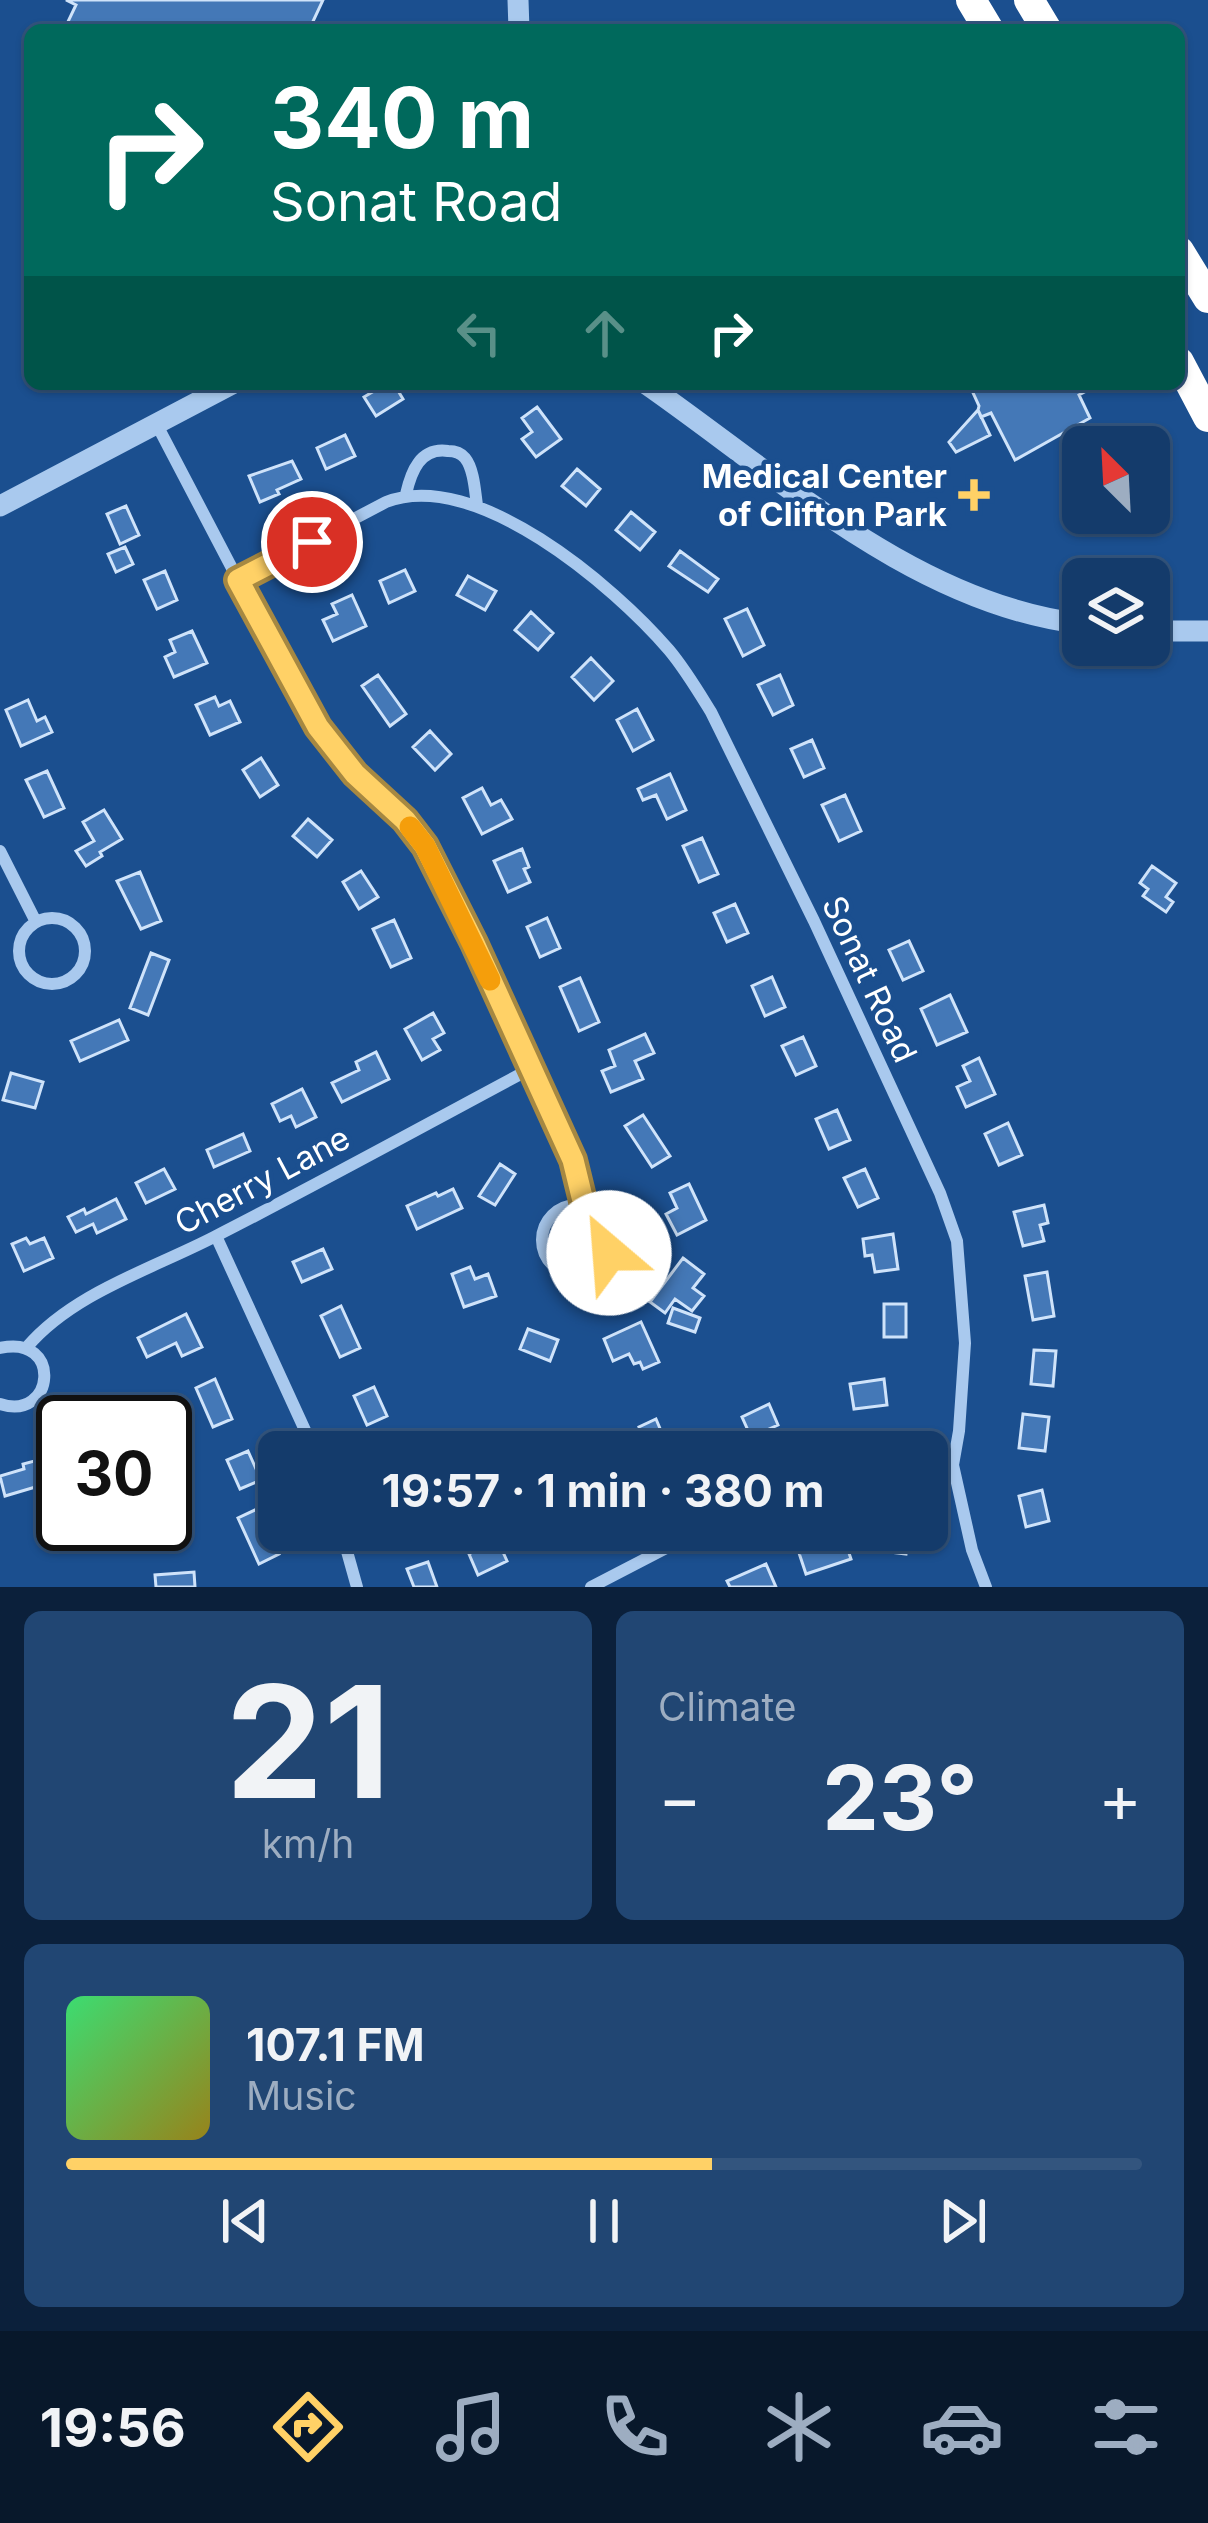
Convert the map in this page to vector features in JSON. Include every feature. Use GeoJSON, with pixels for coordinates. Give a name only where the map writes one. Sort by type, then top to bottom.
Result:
{"type":"FeatureCollection","features":[{"type":"Feature","properties":{"kind":"highway"},"geometry":{"type":"LineString","coordinates":[[1185,261],[1208,298]]}},
{"type":"Feature","properties":{"kind":"highway"},"geometry":{"type":"LineString","coordinates":[[1185,373],[1208,417]]}},
{"type":"Feature","properties":{"kind":"street"},"geometry":{"type":"LineString","coordinates":[[0,506],[221,390]]}},
{"type":"Feature","properties":{"kind":"street"},"geometry":{"type":"LineString","coordinates":[[655,390],[783,486],[904,562],[990,602],[1062,622]]}},
{"type":"Feature","properties":{"kind":"street"},"geometry":{"type":"LineString","coordinates":[[157,425],[318,727],[355,774],[405,820],[425,846],[573,1160],[584,1205]]}},
{"type":"Feature","properties":{"kind":"street"},"geometry":{"type":"LineString","coordinates":[[238,580],[406,494],[410,475],[429,453],[451,451],[465,458],[477,505]]}},
{"type":"Feature","properties":{"kind":"street","name":"Sonat Road"},"geometry":{"type":"LineString","coordinates":[[406,494],[477,505],[507,519],[585,571],[639,619],[693,682],[814,921],[940,1193],[957,1241],[965,1343],[953,1465],[972,1550],[986,1587]]}},
{"type":"Feature","properties":{"kind":"street"},"geometry":{"type":"LineString","coordinates":[[1170,631],[1208,631]]}},
{"type":"Feature","properties":{"kind":"street"},"geometry":{"type":"LineString","coordinates":[[0,850],[36,922]]}},
{"type":"Feature","properties":{"kind":"street"},"geometry":{"type":"LineString","coordinates":[[64,920],[83,939],[85,958],[68,980],[50,984],[26,971],[20,944],[36,922],[64,920]]}},
{"type":"Feature","properties":{"kind":"street","name":"Cherry Lane"},"geometry":{"type":"LineString","coordinates":[[26,1347],[68,1309],[530,1069]]}},
{"type":"Feature","properties":{"kind":"street"},"geometry":{"type":"LineString","coordinates":[[584,1205],[605,1219],[612,1244],[599,1267],[583,1274],[565,1273],[545,1254],[544,1226],[556,1211],[584,1205]]}},
{"type":"Feature","properties":{"kind":"street"},"geometry":{"type":"LineString","coordinates":[[216,1236],[306,1431]]}},
{"type":"Feature","properties":{"kind":"street"},"geometry":{"type":"LineString","coordinates":[[0,1348],[26,1347],[44,1369],[38,1397],[13,1408],[0,1404]]}},
{"type":"Feature","properties":{"kind":"street"},"geometry":{"type":"LineString","coordinates":[[948,1465],[953,1465]]}},
{"type":"Feature","properties":{"kind":"street"},"geometry":{"type":"LineString","coordinates":[[346,1551],[353,1585]]}},
{"type":"Feature","properties":{"kind":"street"},"geometry":{"type":"LineString","coordinates":[[591,1587],[660,1551]]}},
{"type":"Feature","properties":{"kind":"building"},"geometry":{"type":"Polygon","coordinates":[[[66,0],[323,0],[312,24],[67,24],[76,5],[66,0]]]}},
{"type":"Feature","properties":{"kind":"building"},"geometry":{"type":"Polygon","coordinates":[[[376,390],[398,390],[403,399],[376,416],[364,397],[376,390]]]}},
{"type":"Feature","properties":{"kind":"building"},"geometry":{"type":"Polygon","coordinates":[[[972,390],[1088,390],[1079,395],[1090,418],[1076,426],[1062,426],[1062,434],[1015,460],[991,413],[981,417],[972,390]]]}},
{"type":"Feature","properties":{"kind":"building"},"geometry":{"type":"Polygon","coordinates":[[[537,407],[561,439],[536,457],[522,439],[532,432],[522,418],[537,407]]]}},
{"type":"Feature","properties":{"kind":"building"},"geometry":{"type":"Polygon","coordinates":[[[978,410],[990,435],[956,452],[949,442],[978,410]]]}},
{"type":"Feature","properties":{"kind":"building"},"geometry":{"type":"Polygon","coordinates":[[[345,435],[355,456],[326,469],[317,448],[345,435]]]}},
{"type":"Feature","properties":{"kind":"building"},"geometry":{"type":"Polygon","coordinates":[[[292,461],[301,479],[260,502],[249,476],[292,461]]]}},
{"type":"Feature","properties":{"kind":"building"},"geometry":{"type":"Polygon","coordinates":[[[577,469],[600,489],[586,506],[562,486],[577,469]]]}},
{"type":"Feature","properties":{"kind":"building"},"geometry":{"type":"Polygon","coordinates":[[[126,506],[139,535],[120,544],[107,514],[126,506]]]}},
{"type":"Feature","properties":{"kind":"building"},"geometry":{"type":"Polygon","coordinates":[[[631,512],[655,532],[640,550],[616,530],[631,512]]]}},
{"type":"Feature","properties":{"kind":"building"},"geometry":{"type":"Polygon","coordinates":[[[125,547],[133,564],[116,572],[108,554],[125,547]]]}},
{"type":"Feature","properties":{"kind":"building"},"geometry":{"type":"Polygon","coordinates":[[[680,551],[718,579],[708,592],[669,566],[680,551]]]}},
{"type":"Feature","properties":{"kind":"building"},"geometry":{"type":"Polygon","coordinates":[[[405,570],[415,591],[389,603],[380,581],[405,570]]]}},
{"type":"Feature","properties":{"kind":"building"},"geometry":{"type":"Polygon","coordinates":[[[165,571],[177,600],[157,609],[144,580],[165,571]]]}},
{"type":"Feature","properties":{"kind":"building"},"geometry":{"type":"Polygon","coordinates":[[[468,576],[496,591],[485,610],[457,595],[468,576]]]}},
{"type":"Feature","properties":{"kind":"building"},"geometry":{"type":"Polygon","coordinates":[[[352,595],[366,626],[333,641],[323,620],[337,614],[332,604],[352,595]]]}},
{"type":"Feature","properties":{"kind":"building"},"geometry":{"type":"Polygon","coordinates":[[[747,609],[764,645],[743,656],[725,619],[747,609]]]}},
{"type":"Feature","properties":{"kind":"building"},"geometry":{"type":"Polygon","coordinates":[[[531,612],[553,633],[538,650],[515,630],[531,612]]]}},
{"type":"Feature","properties":{"kind":"building"},"geometry":{"type":"Polygon","coordinates":[[[192,631],[207,663],[174,677],[165,657],[175,652],[170,640],[192,631]]]}},
{"type":"Feature","properties":{"kind":"building"},"geometry":{"type":"Polygon","coordinates":[[[591,658],[613,681],[594,700],[572,677],[591,658]]]}},
{"type":"Feature","properties":{"kind":"building"},"geometry":{"type":"Polygon","coordinates":[[[378,675],[406,714],[390,726],[362,686],[378,675]]]}},
{"type":"Feature","properties":{"kind":"building"},"geometry":{"type":"Polygon","coordinates":[[[780,675],[793,705],[773,715],[758,685],[780,675]]]}},
{"type":"Feature","properties":{"kind":"building"},"geometry":{"type":"Polygon","coordinates":[[[215,697],[219,706],[230,701],[240,722],[210,735],[196,705],[215,697]]]}},
{"type":"Feature","properties":{"kind":"building"},"geometry":{"type":"Polygon","coordinates":[[[28,700],[37,721],[45,717],[52,732],[21,746],[6,710],[28,700]]]}},
{"type":"Feature","properties":{"kind":"building"},"geometry":{"type":"Polygon","coordinates":[[[637,709],[653,740],[633,751],[617,720],[637,709]]]}},
{"type":"Feature","properties":{"kind":"building"},"geometry":{"type":"Polygon","coordinates":[[[430,731],[451,754],[435,770],[413,747],[430,731]]]}},
{"type":"Feature","properties":{"kind":"building"},"geometry":{"type":"Polygon","coordinates":[[[812,740],[824,768],[804,777],[791,749],[812,740]]]}},
{"type":"Feature","properties":{"kind":"building"},"geometry":{"type":"Polygon","coordinates":[[[261,758],[278,785],[260,797],[243,770],[261,758]]]}},
{"type":"Feature","properties":{"kind":"building"},"geometry":{"type":"Polygon","coordinates":[[[47,771],[64,808],[44,817],[26,780],[47,771]]]}},
{"type":"Feature","properties":{"kind":"building"},"geometry":{"type":"Polygon","coordinates":[[[670,774],[686,810],[667,819],[656,795],[643,800],[638,789],[670,774]]]}},
{"type":"Feature","properties":{"kind":"building"},"geometry":{"type":"Polygon","coordinates":[[[482,788],[491,805],[501,800],[512,819],[482,834],[463,798],[482,788]]]}},
{"type":"Feature","properties":{"kind":"building"},"geometry":{"type":"Polygon","coordinates":[[[845,795],[861,831],[839,841],[822,805],[845,795]]]}},
{"type":"Feature","properties":{"kind":"building"},"geometry":{"type":"Polygon","coordinates":[[[104,810],[122,839],[86,866],[76,851],[94,841],[83,822],[104,810]]]}},
{"type":"Feature","properties":{"kind":"building"},"geometry":{"type":"Polygon","coordinates":[[[308,819],[332,840],[317,857],[293,836],[308,819]]]}},
{"type":"Feature","properties":{"kind":"building"},"geometry":{"type":"Polygon","coordinates":[[[702,838],[718,874],[699,882],[683,846],[702,838]]]}},
{"type":"Feature","properties":{"kind":"building"},"geometry":{"type":"Polygon","coordinates":[[[522,849],[530,882],[508,892],[494,861],[522,849]]]}},
{"type":"Feature","properties":{"kind":"building"},"geometry":{"type":"Polygon","coordinates":[[[1152,866],[1176,883],[1166,897],[1173,902],[1166,912],[1143,896],[1148,889],[1140,883],[1152,866]]]}},
{"type":"Feature","properties":{"kind":"building"},"geometry":{"type":"Polygon","coordinates":[[[361,871],[378,897],[359,909],[343,882],[361,871]]]}},
{"type":"Feature","properties":{"kind":"building"},"geometry":{"type":"Polygon","coordinates":[[[140,872],[161,921],[141,929],[117,881],[140,872]]]}},
{"type":"Feature","properties":{"kind":"building"},"geometry":{"type":"Polygon","coordinates":[[[735,904],[748,933],[727,942],[714,913],[735,904]]]}},
{"type":"Feature","properties":{"kind":"building"},"geometry":{"type":"Polygon","coordinates":[[[547,918],[560,948],[540,957],[527,927],[547,918]]]}},
{"type":"Feature","properties":{"kind":"building"},"geometry":{"type":"Polygon","coordinates":[[[394,920],[411,958],[391,967],[373,929],[394,920]]]}},
{"type":"Feature","properties":{"kind":"building"},"geometry":{"type":"Polygon","coordinates":[[[909,941],[923,971],[903,980],[889,950],[909,941]]]}},
{"type":"Feature","properties":{"kind":"building"},"geometry":{"type":"Polygon","coordinates":[[[151,953],[169,960],[148,1015],[130,1008],[151,953]]]}},
{"type":"Feature","properties":{"kind":"building"},"geometry":{"type":"Polygon","coordinates":[[[772,977],[785,1007],[765,1016],[752,986],[772,977]]]}},
{"type":"Feature","properties":{"kind":"building"},"geometry":{"type":"Polygon","coordinates":[[[580,978],[599,1022],[579,1031],[560,987],[580,978]]]}},
{"type":"Feature","properties":{"kind":"building"},"geometry":{"type":"Polygon","coordinates":[[[950,995],[967,1032],[937,1045],[921,1009],[950,995]]]}},
{"type":"Feature","properties":{"kind":"building"},"geometry":{"type":"Polygon","coordinates":[[[433,1013],[444,1033],[433,1039],[440,1050],[422,1060],[405,1029],[433,1013]]]}},
{"type":"Feature","properties":{"kind":"building"},"geometry":{"type":"Polygon","coordinates":[[[119,1020],[128,1040],[80,1061],[71,1041],[119,1020]]]}},
{"type":"Feature","properties":{"kind":"building"},"geometry":{"type":"Polygon","coordinates":[[[645,1034],[654,1053],[635,1061],[643,1079],[611,1092],[602,1071],[615,1066],[609,1050],[645,1034]]]}},
{"type":"Feature","properties":{"kind":"building"},"geometry":{"type":"Polygon","coordinates":[[[803,1037],[816,1066],[796,1075],[782,1046],[803,1037]]]}},
{"type":"Feature","properties":{"kind":"building"},"geometry":{"type":"Polygon","coordinates":[[[376,1052],[389,1079],[342,1102],[332,1083],[359,1070],[356,1062],[376,1052]]]}},
{"type":"Feature","properties":{"kind":"building"},"geometry":{"type":"Polygon","coordinates":[[[979,1058],[995,1094],[966,1107],[957,1087],[970,1081],[963,1066],[979,1058]]]}},
{"type":"Feature","properties":{"kind":"building"},"geometry":{"type":"Polygon","coordinates":[[[11,1073],[43,1082],[35,1108],[3,1100],[11,1073]]]}},
{"type":"Feature","properties":{"kind":"building"},"geometry":{"type":"Polygon","coordinates":[[[302,1089],[316,1117],[296,1127],[291,1116],[280,1121],[272,1104],[302,1089]]]}},
{"type":"Feature","properties":{"kind":"building"},"geometry":{"type":"Polygon","coordinates":[[[837,1110],[850,1140],[829,1149],[816,1119],[837,1110]]]}},
{"type":"Feature","properties":{"kind":"building"},"geometry":{"type":"Polygon","coordinates":[[[643,1115],[670,1156],[652,1167],[625,1126],[643,1115]]]}},
{"type":"Feature","properties":{"kind":"building"},"geometry":{"type":"Polygon","coordinates":[[[1008,1123],[1022,1155],[999,1165],[985,1134],[1008,1123]]]}},
{"type":"Feature","properties":{"kind":"building"},"geometry":{"type":"Polygon","coordinates":[[[243,1134],[250,1151],[214,1167],[207,1150],[243,1134]]]}},
{"type":"Feature","properties":{"kind":"building"},"geometry":{"type":"Polygon","coordinates":[[[500,1164],[515,1174],[495,1205],[479,1196],[500,1164]]]}},
{"type":"Feature","properties":{"kind":"building"},"geometry":{"type":"Polygon","coordinates":[[[164,1169],[175,1189],[146,1203],[136,1183],[164,1169]]]}},
{"type":"Feature","properties":{"kind":"building"},"geometry":{"type":"Polygon","coordinates":[[[865,1169],[878,1198],[858,1207],[844,1178],[865,1169]]]}},
{"type":"Feature","properties":{"kind":"building"},"geometry":{"type":"Polygon","coordinates":[[[689,1184],[706,1220],[677,1235],[666,1214],[677,1208],[670,1193],[689,1184]]]}},
{"type":"Feature","properties":{"kind":"building"},"geometry":{"type":"Polygon","coordinates":[[[453,1189],[462,1208],[417,1229],[407,1206],[453,1189]]]}},
{"type":"Feature","properties":{"kind":"building"},"geometry":{"type":"Polygon","coordinates":[[[116,1199],[126,1219],[97,1233],[93,1224],[76,1232],[68,1217],[116,1199]]]}},
{"type":"Feature","properties":{"kind":"building"},"geometry":{"type":"Polygon","coordinates":[[[1044,1205],[1048,1223],[1040,1225],[1044,1241],[1023,1246],[1014,1212],[1044,1205]]]}},
{"type":"Feature","properties":{"kind":"building"},"geometry":{"type":"Polygon","coordinates":[[[893,1234],[898,1269],[875,1272],[872,1255],[865,1256],[863,1239],[893,1234]]]}},
{"type":"Feature","properties":{"kind":"building"},"geometry":{"type":"Polygon","coordinates":[[[26,1238],[30,1244],[44,1238],[53,1258],[24,1271],[12,1244],[26,1238]]]}},
{"type":"Feature","properties":{"kind":"building"},"geometry":{"type":"Polygon","coordinates":[[[323,1249],[332,1269],[302,1282],[293,1262],[323,1249]]]}},
{"type":"Feature","properties":{"kind":"building"},"geometry":{"type":"Polygon","coordinates":[[[683,1258],[704,1274],[693,1288],[704,1296],[692,1311],[675,1299],[665,1313],[650,1302],[683,1258]]]}},
{"type":"Feature","properties":{"kind":"building"},"geometry":{"type":"Polygon","coordinates":[[[470,1267],[475,1279],[488,1274],[496,1296],[464,1307],[452,1274],[470,1267]]]}},
{"type":"Feature","properties":{"kind":"building"},"geometry":{"type":"Polygon","coordinates":[[[1047,1272],[1054,1316],[1033,1320],[1025,1276],[1047,1272]]]}},
{"type":"Feature","properties":{"kind":"building"},"geometry":{"type":"Polygon","coordinates":[[[884,1304],[906,1304],[906,1337],[884,1337],[884,1304]]]}},
{"type":"Feature","properties":{"kind":"building"},"geometry":{"type":"Polygon","coordinates":[[[341,1306],[360,1348],[340,1357],[321,1316],[341,1306]]]}},
{"type":"Feature","properties":{"kind":"building"},"geometry":{"type":"Polygon","coordinates":[[[673,1308],[700,1318],[695,1332],[668,1323],[673,1308]]]}},
{"type":"Feature","properties":{"kind":"building"},"geometry":{"type":"Polygon","coordinates":[[[186,1314],[202,1347],[182,1356],[176,1343],[147,1357],[138,1338],[186,1314]]]}},
{"type":"Feature","properties":{"kind":"building"},"geometry":{"type":"Polygon","coordinates":[[[641,1322],[659,1362],[643,1369],[629,1354],[613,1361],[604,1339],[641,1322]]]}},
{"type":"Feature","properties":{"kind":"building"},"geometry":{"type":"Polygon","coordinates":[[[528,1329],[558,1340],[550,1361],[520,1349],[528,1329]]]}},
{"type":"Feature","properties":{"kind":"building"},"geometry":{"type":"Polygon","coordinates":[[[1034,1350],[1056,1351],[1053,1386],[1031,1384],[1034,1350]]]}},
{"type":"Feature","properties":{"kind":"building"},"geometry":{"type":"Polygon","coordinates":[[[215,1379],[232,1419],[213,1427],[196,1388],[215,1379]]]}},
{"type":"Feature","properties":{"kind":"building"},"geometry":{"type":"Polygon","coordinates":[[[884,1379],[887,1405],[854,1409],[850,1384],[884,1379]]]}},
{"type":"Feature","properties":{"kind":"building"},"geometry":{"type":"Polygon","coordinates":[[[374,1387],[387,1416],[367,1425],[354,1396],[374,1387]]]}},
{"type":"Feature","properties":{"kind":"building"},"geometry":{"type":"Polygon","coordinates":[[[769,1404],[778,1425],[748,1431],[742,1417],[769,1404]]]}},
{"type":"Feature","properties":{"kind":"building"},"geometry":{"type":"Polygon","coordinates":[[[1023,1414],[1049,1417],[1045,1451],[1019,1448],[1023,1414]]]}},
{"type":"Feature","properties":{"kind":"building"},"geometry":{"type":"Polygon","coordinates":[[[656,1419],[661,1431],[641,1431],[639,1427],[656,1419]]]}},
{"type":"Feature","properties":{"kind":"building"},"geometry":{"type":"Polygon","coordinates":[[[248,1451],[258,1481],[240,1489],[227,1460],[248,1451]]]}},
{"type":"Feature","properties":{"kind":"building"},"geometry":{"type":"Polygon","coordinates":[[[36,1461],[36,1487],[5,1496],[0,1476],[24,1469],[23,1464],[36,1461]]]}},
{"type":"Feature","properties":{"kind":"building"},"geometry":{"type":"Polygon","coordinates":[[[1042,1490],[1049,1521],[1026,1527],[1019,1496],[1042,1490]]]}},
{"type":"Feature","properties":{"kind":"building"},"geometry":{"type":"Polygon","coordinates":[[[257,1509],[258,1551],[279,1554],[259,1564],[238,1518],[257,1509]]]}},
{"type":"Feature","properties":{"kind":"building"},"geometry":{"type":"Polygon","coordinates":[[[502,1551],[507,1561],[478,1575],[469,1554],[502,1551]]]}},
{"type":"Feature","properties":{"kind":"building"},"geometry":{"type":"Polygon","coordinates":[[[848,1551],[851,1559],[806,1574],[799,1553],[848,1551]]]}},
{"type":"Feature","properties":{"kind":"building"},"geometry":{"type":"Polygon","coordinates":[[[428,1562],[437,1587],[414,1587],[407,1569],[428,1562]]]}},
{"type":"Feature","properties":{"kind":"building"},"geometry":{"type":"Polygon","coordinates":[[[766,1564],[776,1587],[730,1587],[727,1581],[766,1564]]]}},
{"type":"Feature","properties":{"kind":"building"},"geometry":{"type":"Polygon","coordinates":[[[194,1572],[195,1587],[156,1587],[155,1575],[194,1572]]]}},
{"type":"Feature","properties":{"kind":"slow traffic"},"geometry":{"type":"LineString","coordinates":[[410,827],[425,846],[490,980]]}},
{"type":"Feature","properties":{"kind":"place","name":"Medical Center of Clifton Park"},"geometry":{"type":"Point","coordinates":[974,495]}},
{"type":"Feature","properties":{"kind":"route"},"geometry":{"type":"LineString","coordinates":[[312,542],[238,580],[318,727],[355,774],[405,820],[425,846],[573,1160],[584,1205],[610,1227],[609,1253]]}}]}
